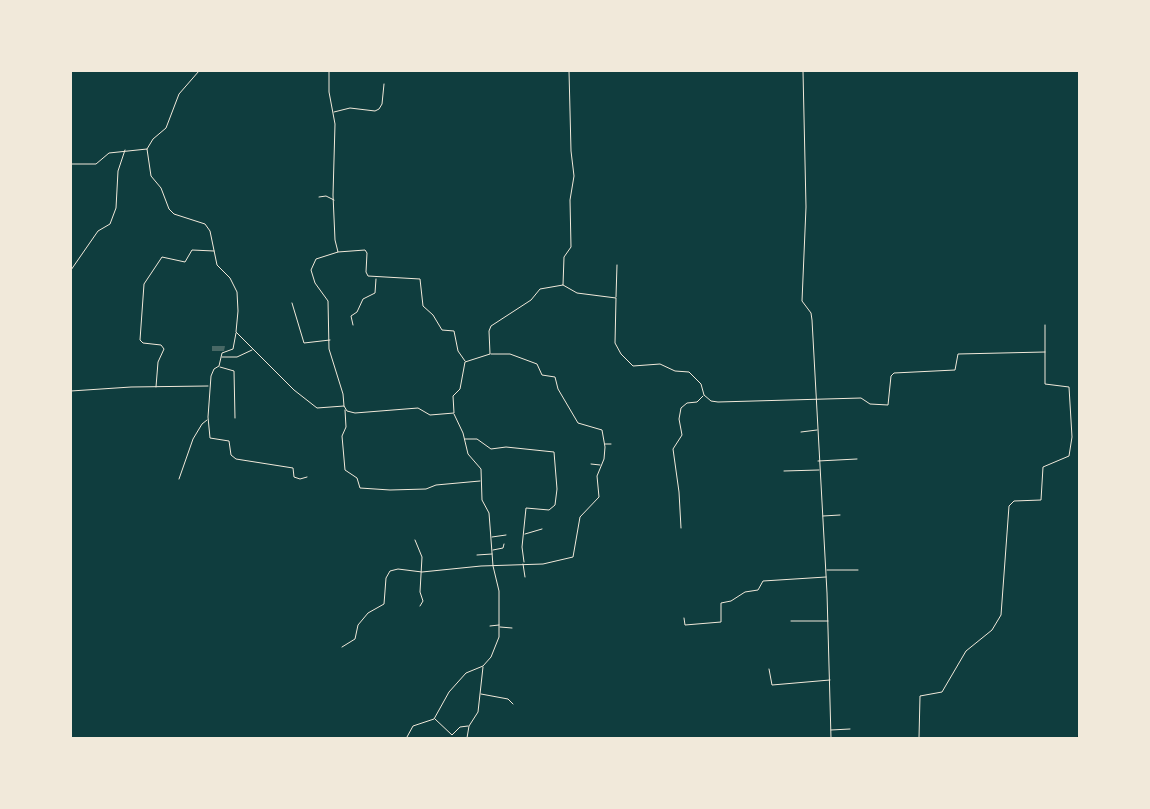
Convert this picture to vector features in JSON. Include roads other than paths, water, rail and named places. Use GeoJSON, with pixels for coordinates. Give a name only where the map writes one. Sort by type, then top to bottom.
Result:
{"type":"FeatureCollection","features":[{"type":"Feature","properties":{"kind":"street"},"geometry":{"type":"LineString","coordinates":[[200,71],[179,94],[166,128],[156,136],[147,149],[151,176],[161,188],[169,209],[174,214],[205,224],[210,231],[217,265],[230,278],[237,292],[238,311],[233,349],[222,353],[220,366],[212,372],[209,386],[208,420],[210,438],[229,441],[231,455],[236,459],[293,468],[296,478],[307,477]]}},
{"type":"Feature","properties":{"kind":"street"},"geometry":{"type":"LineString","coordinates":[[329,71],[329,92],[334,112],[334,200],[338,252]]}},
{"type":"Feature","properties":{"kind":"street"},"geometry":{"type":"LineString","coordinates":[[563,285],[564,257],[571,247],[570,207],[574,176],[571,151],[569,71]]}},
{"type":"Feature","properties":{"kind":"street"},"geometry":{"type":"LineString","coordinates":[[803,71],[806,207],[802,301],[812,317],[818,461],[826,570],[831,738]]}},
{"type":"Feature","properties":{"kind":"street"},"geometry":{"type":"LineString","coordinates":[[334,112],[350,108],[375,111],[379,109],[382,104],[384,84]]}},
{"type":"Feature","properties":{"kind":"street"},"geometry":{"type":"LineString","coordinates":[[71,164],[96,164],[109,153],[147,149]]}},
{"type":"Feature","properties":{"kind":"street"},"geometry":{"type":"LineString","coordinates":[[71,270],[98,232],[110,224],[116,208],[118,171],[125,150]]}},
{"type":"Feature","properties":{"kind":"street"},"geometry":{"type":"LineString","coordinates":[[319,197],[326,196],[334,200]]}},
{"type":"Feature","properties":{"kind":"street"},"geometry":{"type":"LineString","coordinates":[[156,387],[158,362],[164,349],[161,345],[143,344],[140,340],[144,284],[162,257],[185,262],[192,250],[214,250]]}},
{"type":"Feature","properties":{"kind":"street"},"geometry":{"type":"LineString","coordinates":[[467,738],[469,726],[477,715],[484,666],[491,657],[499,638],[500,626],[499,591],[493,566],[489,513],[482,500],[481,468],[468,454],[465,439],[454,413],[453,396],[460,389],[465,362],[458,351],[454,330],[442,330],[435,317],[423,306],[420,279],[376,278],[366,275],[367,253],[365,250],[338,252],[316,259],[312,270],[315,283],[328,301],[330,354],[343,394],[346,428],[342,436],[345,470],[355,476],[360,488],[390,490],[426,489],[436,485],[481,481]]}},
{"type":"Feature","properties":{"kind":"street"},"geometry":{"type":"LineString","coordinates":[[617,265],[614,337],[617,348],[635,367],[660,364],[676,371],[689,372],[701,384],[704,395],[711,401],[724,403],[815,398],[861,398],[870,404],[888,405],[891,376],[894,373],[955,370],[958,354],[1045,352]]}},
{"type":"Feature","properties":{"kind":"street"},"geometry":{"type":"LineString","coordinates":[[353,325],[351,316],[357,312],[363,300],[374,293],[376,278]]}},
{"type":"Feature","properties":{"kind":"street"},"geometry":{"type":"LineString","coordinates":[[490,354],[489,331],[496,320],[531,300],[540,289],[563,285],[577,293],[616,298]]}},
{"type":"Feature","properties":{"kind":"street"},"geometry":{"type":"LineString","coordinates":[[292,303],[304,343],[330,340]]}},
{"type":"Feature","properties":{"kind":"street"},"geometry":{"type":"LineString","coordinates":[[919,738],[920,696],[942,692],[966,651],[992,630],[1001,615],[1009,506],[1014,500],[1042,500],[1043,467],[1068,456],[1072,437],[1069,387],[1046,385],[1044,324]]}},
{"type":"Feature","properties":{"kind":"street"},"geometry":{"type":"LineString","coordinates":[[236,332],[294,390],[317,408],[344,406]]}},
{"type":"Feature","properties":{"kind":"street"},"geometry":{"type":"LineString","coordinates":[[222,357],[237,357],[252,350]]}},
{"type":"Feature","properties":{"kind":"street"},"geometry":{"type":"LineString","coordinates":[[342,648],[354,639],[358,626],[368,613],[384,604],[386,578],[390,572],[398,569],[422,572],[523,563],[547,564],[573,557],[580,517],[599,498],[598,476],[600,465],[604,459],[605,444],[602,430],[578,423],[558,389],[555,377],[543,376],[537,364],[526,358],[510,354],[490,354],[465,362]]}},
{"type":"Feature","properties":{"kind":"street"},"geometry":{"type":"LineString","coordinates":[[220,366],[234,371],[235,418]]}},
{"type":"Feature","properties":{"kind":"street"},"geometry":{"type":"LineString","coordinates":[[71,391],[209,386]]}},
{"type":"Feature","properties":{"kind":"street"},"geometry":{"type":"LineString","coordinates":[[681,528],[679,492],[672,452],[682,434],[679,412],[684,404],[698,402],[704,395]]}},
{"type":"Feature","properties":{"kind":"street"},"geometry":{"type":"LineString","coordinates":[[345,410],[363,413],[418,408],[430,415],[454,413]]}},
{"type":"Feature","properties":{"kind":"street"},"geometry":{"type":"LineString","coordinates":[[179,479],[193,439],[202,424],[208,420]]}},
{"type":"Feature","properties":{"kind":"street"},"geometry":{"type":"LineString","coordinates":[[801,432],[817,430]]}},
{"type":"Feature","properties":{"kind":"street"},"geometry":{"type":"LineString","coordinates":[[465,439],[478,439],[491,449],[508,448],[554,452],[555,505],[549,510],[526,508],[525,534],[522,547],[524,577]]}},
{"type":"Feature","properties":{"kind":"street"},"geometry":{"type":"LineString","coordinates":[[605,444],[611,444]]}},
{"type":"Feature","properties":{"kind":"street"},"geometry":{"type":"LineString","coordinates":[[818,461],[857,460]]}},
{"type":"Feature","properties":{"kind":"street"},"geometry":{"type":"LineString","coordinates":[[591,464],[600,465]]}},
{"type":"Feature","properties":{"kind":"street"},"geometry":{"type":"LineString","coordinates":[[784,471],[819,470]]}},
{"type":"Feature","properties":{"kind":"street"},"geometry":{"type":"LineString","coordinates":[[822,516],[840,515]]}},
{"type":"Feature","properties":{"kind":"street"},"geometry":{"type":"LineString","coordinates":[[525,534],[528,535],[542,530]]}},
{"type":"Feature","properties":{"kind":"street"},"geometry":{"type":"LineString","coordinates":[[492,537],[506,535]]}},
{"type":"Feature","properties":{"kind":"street"},"geometry":{"type":"LineString","coordinates":[[415,540],[422,557],[420,592],[423,601],[420,606]]}},
{"type":"Feature","properties":{"kind":"street"},"geometry":{"type":"LineString","coordinates":[[493,550],[503,548],[504,544]]}},
{"type":"Feature","properties":{"kind":"street"},"geometry":{"type":"LineString","coordinates":[[477,555],[493,554]]}},
{"type":"Feature","properties":{"kind":"street"},"geometry":{"type":"LineString","coordinates":[[826,570],[858,570]]}},
{"type":"Feature","properties":{"kind":"street"},"geometry":{"type":"LineString","coordinates":[[684,618],[685,625],[721,622],[721,603],[731,601],[745,592],[758,590],[763,581],[826,577]]}},
{"type":"Feature","properties":{"kind":"street"},"geometry":{"type":"LineString","coordinates":[[791,621],[828,621]]}},
{"type":"Feature","properties":{"kind":"street"},"geometry":{"type":"LineString","coordinates":[[490,626],[512,628]]}},
{"type":"Feature","properties":{"kind":"street"},"geometry":{"type":"LineString","coordinates":[[407,737],[413,726],[434,718],[449,692],[466,673],[484,666]]}},
{"type":"Feature","properties":{"kind":"street"},"geometry":{"type":"LineString","coordinates":[[769,669],[772,685],[830,680]]}},
{"type":"Feature","properties":{"kind":"street"},"geometry":{"type":"LineString","coordinates":[[480,694],[508,699],[512,704]]}},
{"type":"Feature","properties":{"kind":"street"},"geometry":{"type":"LineString","coordinates":[[434,718],[452,735],[460,727],[469,726]]}},
{"type":"Feature","properties":{"kind":"street"},"geometry":{"type":"LineString","coordinates":[[831,730],[850,729]]}},
{"type":"Feature","properties":{"kind":"waterway"},"geometry":{"type":"LineString","coordinates":[[1077,738],[1079,734]]}}]}
